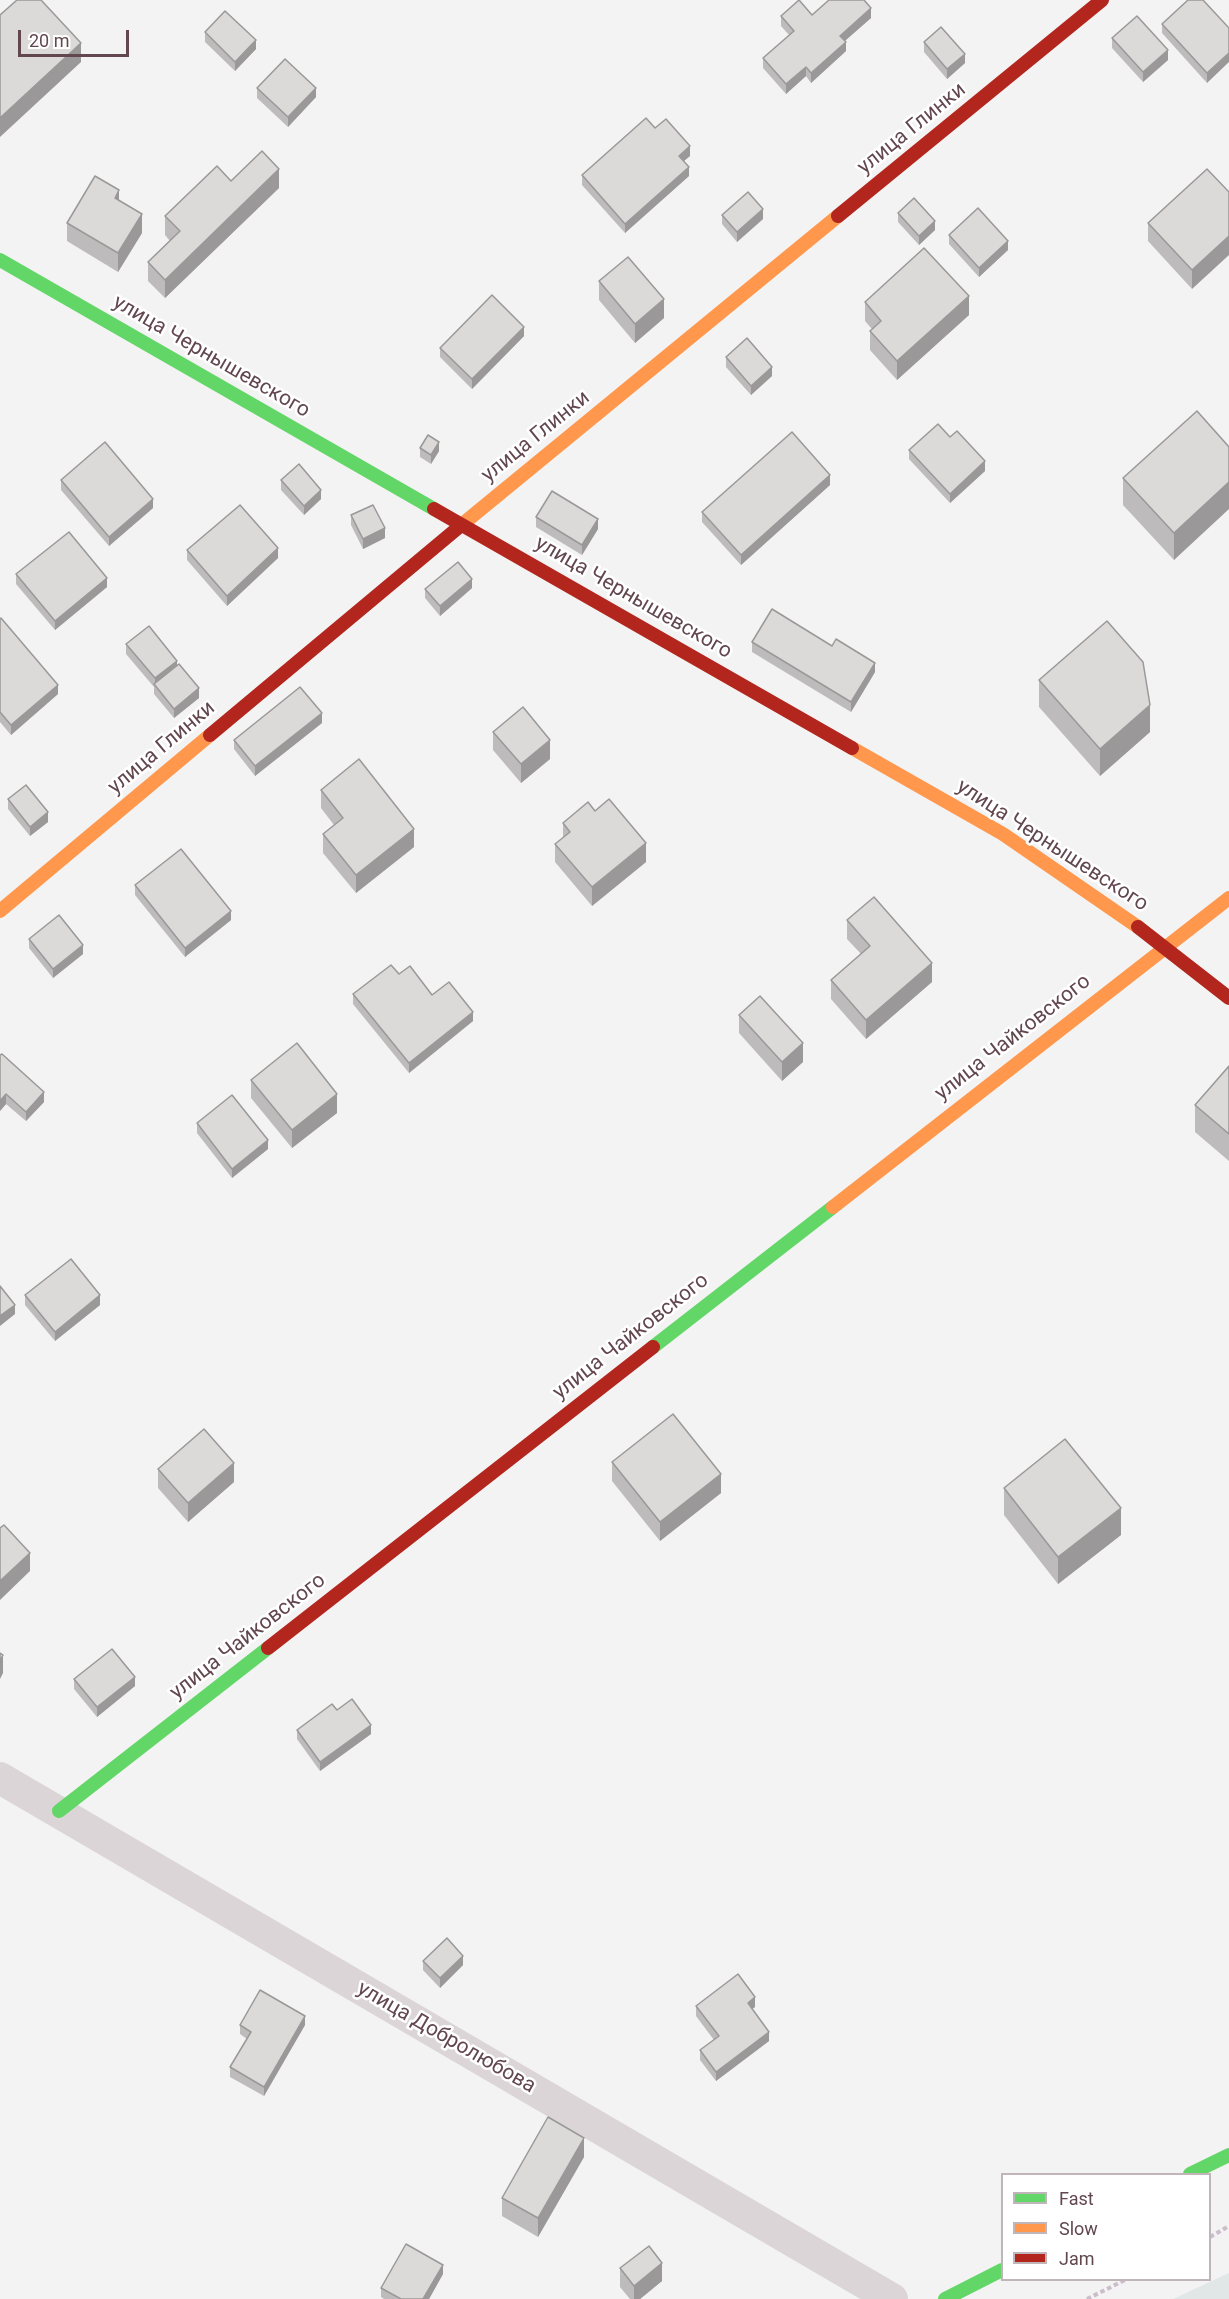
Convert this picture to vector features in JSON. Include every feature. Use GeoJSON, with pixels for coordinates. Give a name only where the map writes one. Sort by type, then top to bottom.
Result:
{"type":"FeatureCollection","features":[{"type":"Feature","properties":{"kind":"street","name":"улица Глинки"},"geometry":{"type":"LineString","coordinates":[[0,910],[462,524],[1102,0]]}},
{"type":"Feature","properties":{"kind":"street","name":"улица Чернышевского"},"geometry":{"type":"LineString","coordinates":[[0,260],[1003,834],[1165,946],[1229,998]]}},
{"type":"Feature","properties":{"kind":"street","name":"улица Чайковского"},"geometry":{"type":"LineString","coordinates":[[59,1811],[1229,898]]}},
{"type":"Feature","properties":{"kind":"street","name":"улица Добролюбова"},"geometry":{"type":"LineString","coordinates":[[0,1778],[892,2299]]}},
{"type":"Feature","properties":{"kind":"street"},"geometry":{"type":"LineString","coordinates":[[1194,2173],[1229,2155]]}},
{"type":"Feature","properties":{"kind":"street"},"geometry":{"type":"LineString","coordinates":[[945,2299],[1001,2271]]}},
{"type":"Feature","properties":{"kind":"path"},"geometry":{"type":"LineString","coordinates":[[1211,2236],[1229,2226]]}},
{"type":"Feature","properties":{"kind":"path"},"geometry":{"type":"LineString","coordinates":[[1087,2299],[1123,2281]]}},
{"type":"Feature","properties":{"kind":"shaded area"},"geometry":{"type":"Polygon","coordinates":[[[1229,2273],[1229,2299],[1173,2299],[1229,2273]]]}},
{"type":"Feature","properties":{"kind":"building"},"geometry":{"type":"Polygon","coordinates":[[[17,0],[41,0],[81,43],[0,118],[0,15],[17,0]]]}},
{"type":"Feature","properties":{"kind":"building"},"geometry":{"type":"Polygon","coordinates":[[[799,0],[812,15],[829,0],[864,0],[871,8],[840,36],[846,42],[811,73],[806,67],[786,84],[763,58],[794,31],[781,16],[799,0]]]}},
{"type":"Feature","properties":{"kind":"building"},"geometry":{"type":"Polygon","coordinates":[[[1188,0],[1203,0],[1229,28],[1229,53],[1207,73],[1162,24],[1188,0]]]}},
{"type":"Feature","properties":{"kind":"building"},"geometry":{"type":"Polygon","coordinates":[[[225,11],[256,40],[235,62],[205,32],[225,11]]]}},
{"type":"Feature","properties":{"kind":"building"},"geometry":{"type":"Polygon","coordinates":[[[1137,16],[1168,50],[1143,72],[1112,38],[1137,16]]]}},
{"type":"Feature","properties":{"kind":"building"},"geometry":{"type":"Polygon","coordinates":[[[941,27],[965,54],[947,69],[924,42],[941,27]]]}},
{"type":"Feature","properties":{"kind":"building"},"geometry":{"type":"Polygon","coordinates":[[[285,59],[316,88],[288,117],[257,88],[285,59]]]}},
{"type":"Feature","properties":{"kind":"building"},"geometry":{"type":"Polygon","coordinates":[[[646,118],[655,128],[666,119],[690,146],[679,156],[689,167],[625,224],[582,175],[646,118]]]}},
{"type":"Feature","properties":{"kind":"building"},"geometry":{"type":"Polygon","coordinates":[[[262,151],[279,169],[165,280],[148,262],[180,231],[165,216],[217,166],[231,181],[262,151]]]}},
{"type":"Feature","properties":{"kind":"building"},"geometry":{"type":"Polygon","coordinates":[[[1207,169],[1229,192],[1229,236],[1192,270],[1148,223],[1207,169]]]}},
{"type":"Feature","properties":{"kind":"building"},"geometry":{"type":"Polygon","coordinates":[[[95,176],[119,190],[115,198],[142,214],[118,253],[67,223],[95,176]]]}},
{"type":"Feature","properties":{"kind":"building"},"geometry":{"type":"Polygon","coordinates":[[[748,192],[763,209],[737,232],[722,215],[748,192]]]}},
{"type":"Feature","properties":{"kind":"building"},"geometry":{"type":"Polygon","coordinates":[[[914,198],[935,221],[919,236],[898,213],[914,198]]]}},
{"type":"Feature","properties":{"kind":"building"},"geometry":{"type":"Polygon","coordinates":[[[978,208],[1008,241],[979,268],[949,235],[978,208]]]}},
{"type":"Feature","properties":{"kind":"building"},"geometry":{"type":"Polygon","coordinates":[[[924,248],[969,296],[897,361],[870,331],[881,321],[865,302],[924,248]]]}},
{"type":"Feature","properties":{"kind":"building"},"geometry":{"type":"Polygon","coordinates":[[[628,257],[664,299],[635,324],[599,281],[628,257]]]}},
{"type":"Feature","properties":{"kind":"building"},"geometry":{"type":"Polygon","coordinates":[[[492,295],[524,327],[472,379],[440,348],[492,295]]]}},
{"type":"Feature","properties":{"kind":"building"},"geometry":{"type":"Polygon","coordinates":[[[747,338],[772,367],[751,386],[726,357],[747,338]]]}},
{"type":"Feature","properties":{"kind":"building"},"geometry":{"type":"Polygon","coordinates":[[[1197,411],[1229,447],[1229,482],[1174,533],[1123,478],[1197,411]]]}},
{"type":"Feature","properties":{"kind":"building"},"geometry":{"type":"Polygon","coordinates":[[[938,424],[950,437],[957,431],[985,461],[950,494],[909,450],[938,424]]]}},
{"type":"Feature","properties":{"kind":"building"},"geometry":{"type":"Polygon","coordinates":[[[792,432],[830,475],[741,555],[702,512],[792,432]]]}},
{"type":"Feature","properties":{"kind":"building"},"geometry":{"type":"Polygon","coordinates":[[[428,435],[439,442],[431,455],[420,448],[428,435]]]}},
{"type":"Feature","properties":{"kind":"building"},"geometry":{"type":"Polygon","coordinates":[[[105,442],[153,499],[109,537],[61,480],[105,442]]]}},
{"type":"Feature","properties":{"kind":"building"},"geometry":{"type":"Polygon","coordinates":[[[299,464],[321,490],[304,506],[281,480],[299,464]]]}},
{"type":"Feature","properties":{"kind":"building"},"geometry":{"type":"Polygon","coordinates":[[[552,491],[598,519],[582,545],[536,517],[552,491]]]}},
{"type":"Feature","properties":{"kind":"building"},"geometry":{"type":"Polygon","coordinates":[[[240,505],[278,548],[227,596],[187,550],[240,505]]]}},
{"type":"Feature","properties":{"kind":"building"},"geometry":{"type":"Polygon","coordinates":[[[373,505],[385,528],[363,539],[351,515],[373,505]]]}},
{"type":"Feature","properties":{"kind":"building"},"geometry":{"type":"Polygon","coordinates":[[[69,532],[107,578],[55,621],[16,574],[69,532]]]}},
{"type":"Feature","properties":{"kind":"building"},"geometry":{"type":"Polygon","coordinates":[[[458,562],[472,579],[440,606],[425,589],[458,562]]]}},
{"type":"Feature","properties":{"kind":"building"},"geometry":{"type":"Polygon","coordinates":[[[772,609],[832,646],[836,639],[875,663],[851,702],[752,642],[772,609]]]}},
{"type":"Feature","properties":{"kind":"building"},"geometry":{"type":"Polygon","coordinates":[[[1,618],[58,685],[11,725],[0,712],[1,618]]]}},
{"type":"Feature","properties":{"kind":"building"},"geometry":{"type":"Polygon","coordinates":[[[1107,621],[1143,662],[1150,705],[1100,749],[1039,680],[1107,621]]]}},
{"type":"Feature","properties":{"kind":"building"},"geometry":{"type":"Polygon","coordinates":[[[149,626],[177,661],[155,678],[126,644],[149,626]]]}},
{"type":"Feature","properties":{"kind":"building"},"geometry":{"type":"Polygon","coordinates":[[[179,664],[199,688],[174,709],[154,684],[179,664]]]}},
{"type":"Feature","properties":{"kind":"building"},"geometry":{"type":"Polygon","coordinates":[[[300,687],[322,713],[255,766],[234,740],[300,687]]]}},
{"type":"Feature","properties":{"kind":"building"},"geometry":{"type":"Polygon","coordinates":[[[523,707],[550,740],[521,764],[493,732],[523,707]]]}},
{"type":"Feature","properties":{"kind":"building"},"geometry":{"type":"Polygon","coordinates":[[[359,759],[414,829],[356,875],[323,834],[343,818],[321,790],[359,759]]]}},
{"type":"Feature","properties":{"kind":"building"},"geometry":{"type":"Polygon","coordinates":[[[26,785],[48,812],[30,827],[8,799],[26,785]]]}},
{"type":"Feature","properties":{"kind":"building"},"geometry":{"type":"Polygon","coordinates":[[[609,799],[646,843],[592,887],[555,844],[570,832],[563,823],[588,802],[595,811],[609,799]]]}},
{"type":"Feature","properties":{"kind":"building"},"geometry":{"type":"Polygon","coordinates":[[[181,849],[231,911],[185,948],[135,885],[181,849]]]}},
{"type":"Feature","properties":{"kind":"building"},"geometry":{"type":"Polygon","coordinates":[[[874,897],[932,963],[866,1020],[831,980],[870,946],[847,920],[874,897]]]}},
{"type":"Feature","properties":{"kind":"building"},"geometry":{"type":"Polygon","coordinates":[[[59,915],[83,945],[53,969],[29,939],[59,915]]]}},
{"type":"Feature","properties":{"kind":"building"},"geometry":{"type":"Polygon","coordinates":[[[391,965],[399,974],[410,966],[432,995],[449,982],[473,1012],[409,1063],[353,994],[391,965]]]}},
{"type":"Feature","properties":{"kind":"building"},"geometry":{"type":"Polygon","coordinates":[[[760,996],[803,1043],[782,1062],[739,1015],[760,996]]]}},
{"type":"Feature","properties":{"kind":"building"},"geometry":{"type":"Polygon","coordinates":[[[297,1043],[337,1094],[292,1130],[251,1080],[297,1043]]]}},
{"type":"Feature","properties":{"kind":"building"},"geometry":{"type":"Polygon","coordinates":[[[2,1054],[44,1092],[26,1112],[6,1094],[0,1101],[0,1055],[2,1054]]]}},
{"type":"Feature","properties":{"kind":"building"},"geometry":{"type":"Polygon","coordinates":[[[1229,1066],[1229,1134],[1195,1105],[1229,1066]]]}},
{"type":"Feature","properties":{"kind":"building"},"geometry":{"type":"Polygon","coordinates":[[[232,1095],[268,1140],[232,1169],[197,1123],[232,1095]]]}},
{"type":"Feature","properties":{"kind":"building"},"geometry":{"type":"Polygon","coordinates":[[[71,1259],[100,1295],[55,1332],[25,1295],[71,1259]]]}},
{"type":"Feature","properties":{"kind":"building"},"geometry":{"type":"Polygon","coordinates":[[[0,1286],[15,1305],[0,1316],[0,1286]]]}},
{"type":"Feature","properties":{"kind":"building"},"geometry":{"type":"Polygon","coordinates":[[[673,1414],[721,1474],[660,1522],[612,1462],[673,1414]]]}},
{"type":"Feature","properties":{"kind":"building"},"geometry":{"type":"Polygon","coordinates":[[[204,1429],[234,1463],[188,1503],[158,1469],[204,1429]]]}},
{"type":"Feature","properties":{"kind":"building"},"geometry":{"type":"Polygon","coordinates":[[[1065,1439],[1121,1508],[1058,1557],[1004,1488],[1065,1439]]]}},
{"type":"Feature","properties":{"kind":"building"},"geometry":{"type":"Polygon","coordinates":[[[4,1525],[30,1553],[0,1581],[0,1528],[4,1525]]]}},
{"type":"Feature","properties":{"kind":"building"},"geometry":{"type":"Polygon","coordinates":[[[112,1649],[135,1677],[97,1707],[74,1679],[112,1649]]]}},
{"type":"Feature","properties":{"kind":"building"},"geometry":{"type":"Polygon","coordinates":[[[352,1699],[371,1725],[320,1762],[297,1730],[332,1704],[337,1710],[352,1699]]]}},
{"type":"Feature","properties":{"kind":"building"},"geometry":{"type":"Polygon","coordinates":[[[447,1938],[463,1956],[440,1978],[423,1961],[447,1938]]]}},
{"type":"Feature","properties":{"kind":"building"},"geometry":{"type":"Polygon","coordinates":[[[738,1974],[755,1997],[748,2003],[769,2032],[716,2072],[700,2050],[719,2036],[696,2006],[738,1974]]]}},
{"type":"Feature","properties":{"kind":"building"},"geometry":{"type":"Polygon","coordinates":[[[260,1990],[305,2016],[264,2087],[230,2067],[251,2032],[240,2025],[260,1990]]]}},
{"type":"Feature","properties":{"kind":"building"},"geometry":{"type":"Polygon","coordinates":[[[548,2117],[584,2138],[538,2218],[502,2198],[548,2117]]]}},
{"type":"Feature","properties":{"kind":"building"},"geometry":{"type":"Polygon","coordinates":[[[406,2244],[443,2265],[423,2299],[401,2299],[381,2288],[406,2244]]]}},
{"type":"Feature","properties":{"kind":"building"},"geometry":{"type":"Polygon","coordinates":[[[649,2246],[662,2263],[634,2286],[620,2268],[649,2246]]]}},
{"type":"Feature","properties":{"kind":"traffic: fast"},"geometry":{"type":"LineString","coordinates":[[0,260],[434,509]]}},
{"type":"Feature","properties":{"kind":"traffic: fast"},"geometry":{"type":"LineString","coordinates":[[653,1347],[833,1207]]}},
{"type":"Feature","properties":{"kind":"traffic: fast"},"geometry":{"type":"LineString","coordinates":[[59,1811],[268,1648]]}},
{"type":"Feature","properties":{"kind":"traffic: fast"},"geometry":{"type":"LineString","coordinates":[[1192,2173],[1229,2155]]}},
{"type":"Feature","properties":{"kind":"traffic: fast"},"geometry":{"type":"LineString","coordinates":[[945,2299],[1001,2271]]}},
{"type":"Feature","properties":{"kind":"traffic: slow"},"geometry":{"type":"LineString","coordinates":[[459,527],[838,216]]}},
{"type":"Feature","properties":{"kind":"traffic: slow"},"geometry":{"type":"LineString","coordinates":[[0,911],[210,735]]}},
{"type":"Feature","properties":{"kind":"traffic: slow"},"geometry":{"type":"LineString","coordinates":[[852,748],[1003,834],[1138,927]]}},
{"type":"Feature","properties":{"kind":"traffic: slow"},"geometry":{"type":"LineString","coordinates":[[833,1207],[1229,898]]}},
{"type":"Feature","properties":{"kind":"traffic: jam"},"geometry":{"type":"LineString","coordinates":[[838,216],[1102,0]]}},
{"type":"Feature","properties":{"kind":"traffic: jam"},"geometry":{"type":"LineString","coordinates":[[434,509],[852,748]]}},
{"type":"Feature","properties":{"kind":"traffic: jam"},"geometry":{"type":"LineString","coordinates":[[210,735],[459,527]]}},
{"type":"Feature","properties":{"kind":"traffic: jam"},"geometry":{"type":"LineString","coordinates":[[1138,927],[1229,998]]}},
{"type":"Feature","properties":{"kind":"traffic: jam"},"geometry":{"type":"LineString","coordinates":[[268,1648],[653,1347]]}}]}
